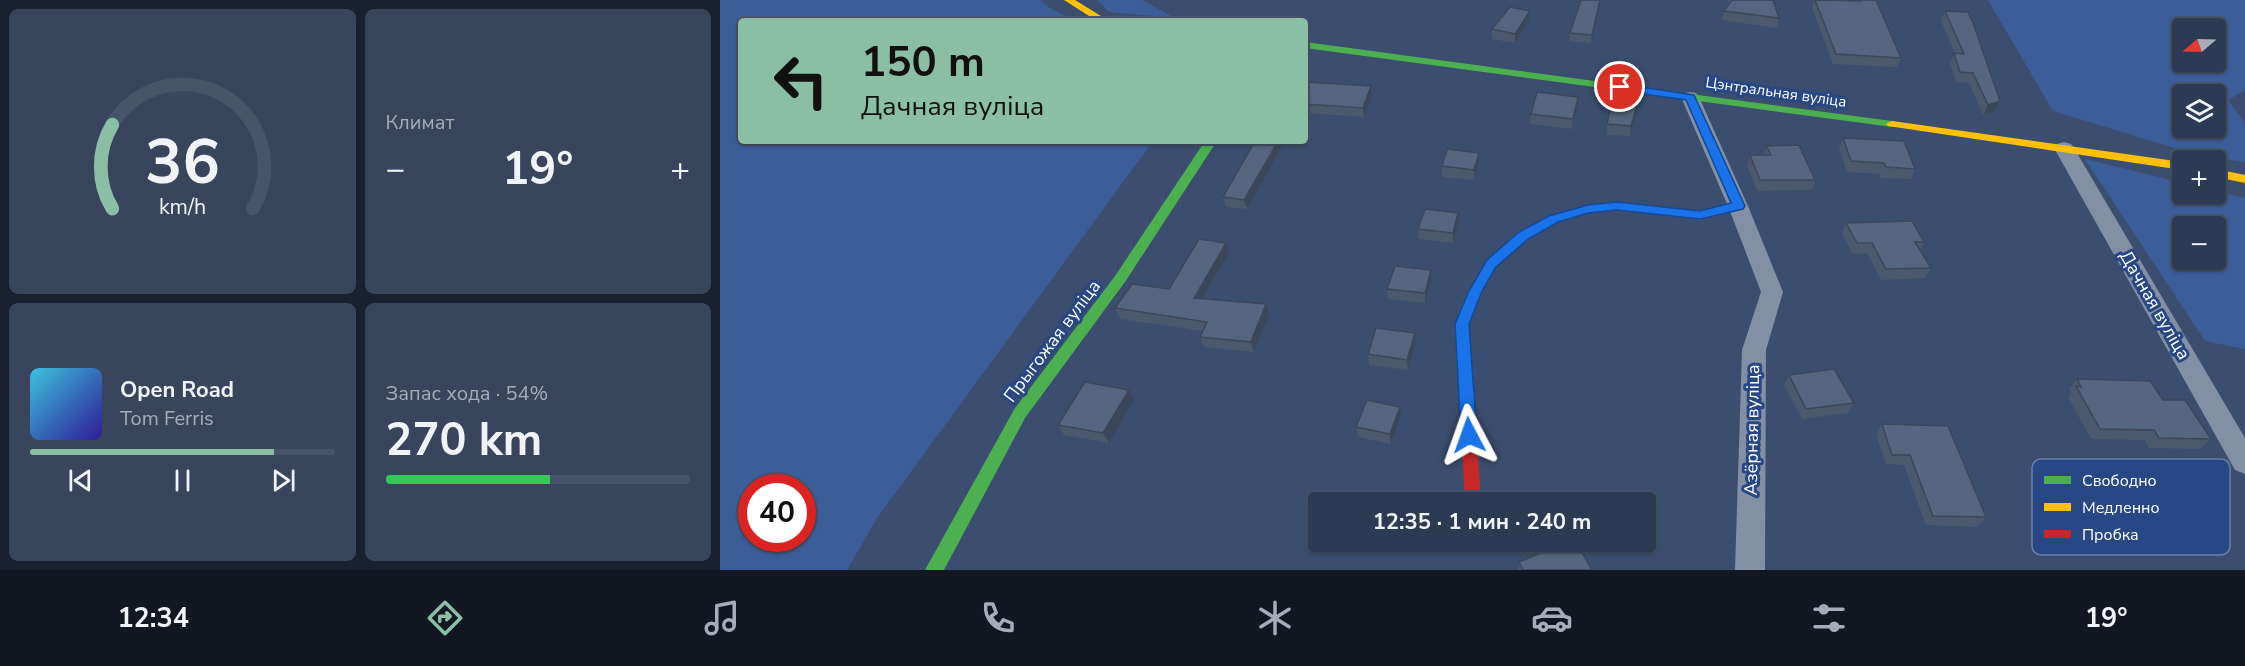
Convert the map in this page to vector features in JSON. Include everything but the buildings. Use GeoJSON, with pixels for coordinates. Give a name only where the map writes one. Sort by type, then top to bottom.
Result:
{"type":"FeatureCollection","features":[{"type":"Feature","properties":{"kind":"street"},"geometry":{"type":"LineString","coordinates":[[1069,0],[1099,18]]}},
{"type":"Feature","properties":{"kind":"street","name":"Цэнтральная вуліца"},"geometry":{"type":"LineString","coordinates":[[1308,45],[2172,164]]}},
{"type":"Feature","properties":{"kind":"street"},"geometry":{"type":"LineString","coordinates":[[1472,492],[1462,324],[1491,264],[1533,230],[1553,219],[1588,209],[1617,206],[1700,215],[1738,206],[1690,97]]}},
{"type":"Feature","properties":{"kind":"street","name":"Прыгожая вуліца"},"geometry":{"type":"LineString","coordinates":[[934,570],[1020,413],[1120,279],[1209,144]]}},
{"type":"Feature","properties":{"kind":"street","name":"Дачная вуліца"},"geometry":{"type":"LineString","coordinates":[[2064,148],[2245,462]]}},
{"type":"Feature","properties":{"kind":"street"},"geometry":{"type":"LineString","coordinates":[[2226,174],[2245,179]]}},
{"type":"Feature","properties":{"kind":"street","name":"Азёрная вуліца"},"geometry":{"type":"LineString","coordinates":[[1738,206],[1772,292],[1754,350],[1750,570]]}},
{"type":"Feature","properties":{"kind":"shaded area"},"geometry":{"type":"Polygon","coordinates":[[[720,0],[1041,0],[1045,5],[1069,18],[738,18],[738,144],[1151,144],[877,518],[847,570],[720,570],[720,0]]]}},
{"type":"Feature","properties":{"kind":"shaded area"},"geometry":{"type":"Polygon","coordinates":[[[1097,0],[1142,0],[1175,18],[1109,12],[1097,0]]]}},
{"type":"Feature","properties":{"kind":"shaded area"},"geometry":{"type":"Polygon","coordinates":[[[1988,0],[2245,0],[2245,90],[2228,100],[2245,123],[2245,162],[2226,159],[2226,150],[2181,150],[2053,111],[1988,0]]]}},
{"type":"Feature","properties":{"kind":"shaded area"},"geometry":{"type":"Polygon","coordinates":[[[2085,159],[2172,181],[2172,204],[2226,204],[2226,193],[2245,198],[2245,349],[2205,341],[2085,159]]]}},
{"type":"Feature","properties":{"kind":"traffic: fast"},"geometry":{"type":"LineString","coordinates":[[1308,45],[1892,124]]}},
{"type":"Feature","properties":{"kind":"traffic: fast"},"geometry":{"type":"LineString","coordinates":[[934,570],[1020,413],[1120,279],[1209,144]]}},
{"type":"Feature","properties":{"kind":"traffic: slow"},"geometry":{"type":"LineString","coordinates":[[1069,0],[1099,18]]}},
{"type":"Feature","properties":{"kind":"traffic: slow"},"geometry":{"type":"LineString","coordinates":[[1892,124],[2172,165]]}},
{"type":"Feature","properties":{"kind":"traffic: slow"},"geometry":{"type":"LineString","coordinates":[[2226,175],[2245,179]]}},
{"type":"Feature","properties":{"kind":"traffic: slow"},"geometry":{"type":"LineString","coordinates":[[1626,207],[1700,215],[1738,206]]}},
{"type":"Feature","properties":{"kind":"traffic: jam"},"geometry":{"type":"LineString","coordinates":[[1472,492],[1462,324],[1476,291],[1491,264],[1524,236],[1553,219],[1588,209],[1626,207]]}},
{"type":"Feature","properties":{"kind":"route"},"geometry":{"type":"LineString","coordinates":[[1469,435],[1462,324],[1491,264],[1524,236],[1553,219],[1588,209],[1617,206],[1700,215],[1738,206],[1690,97],[1620,87]]}}]}
